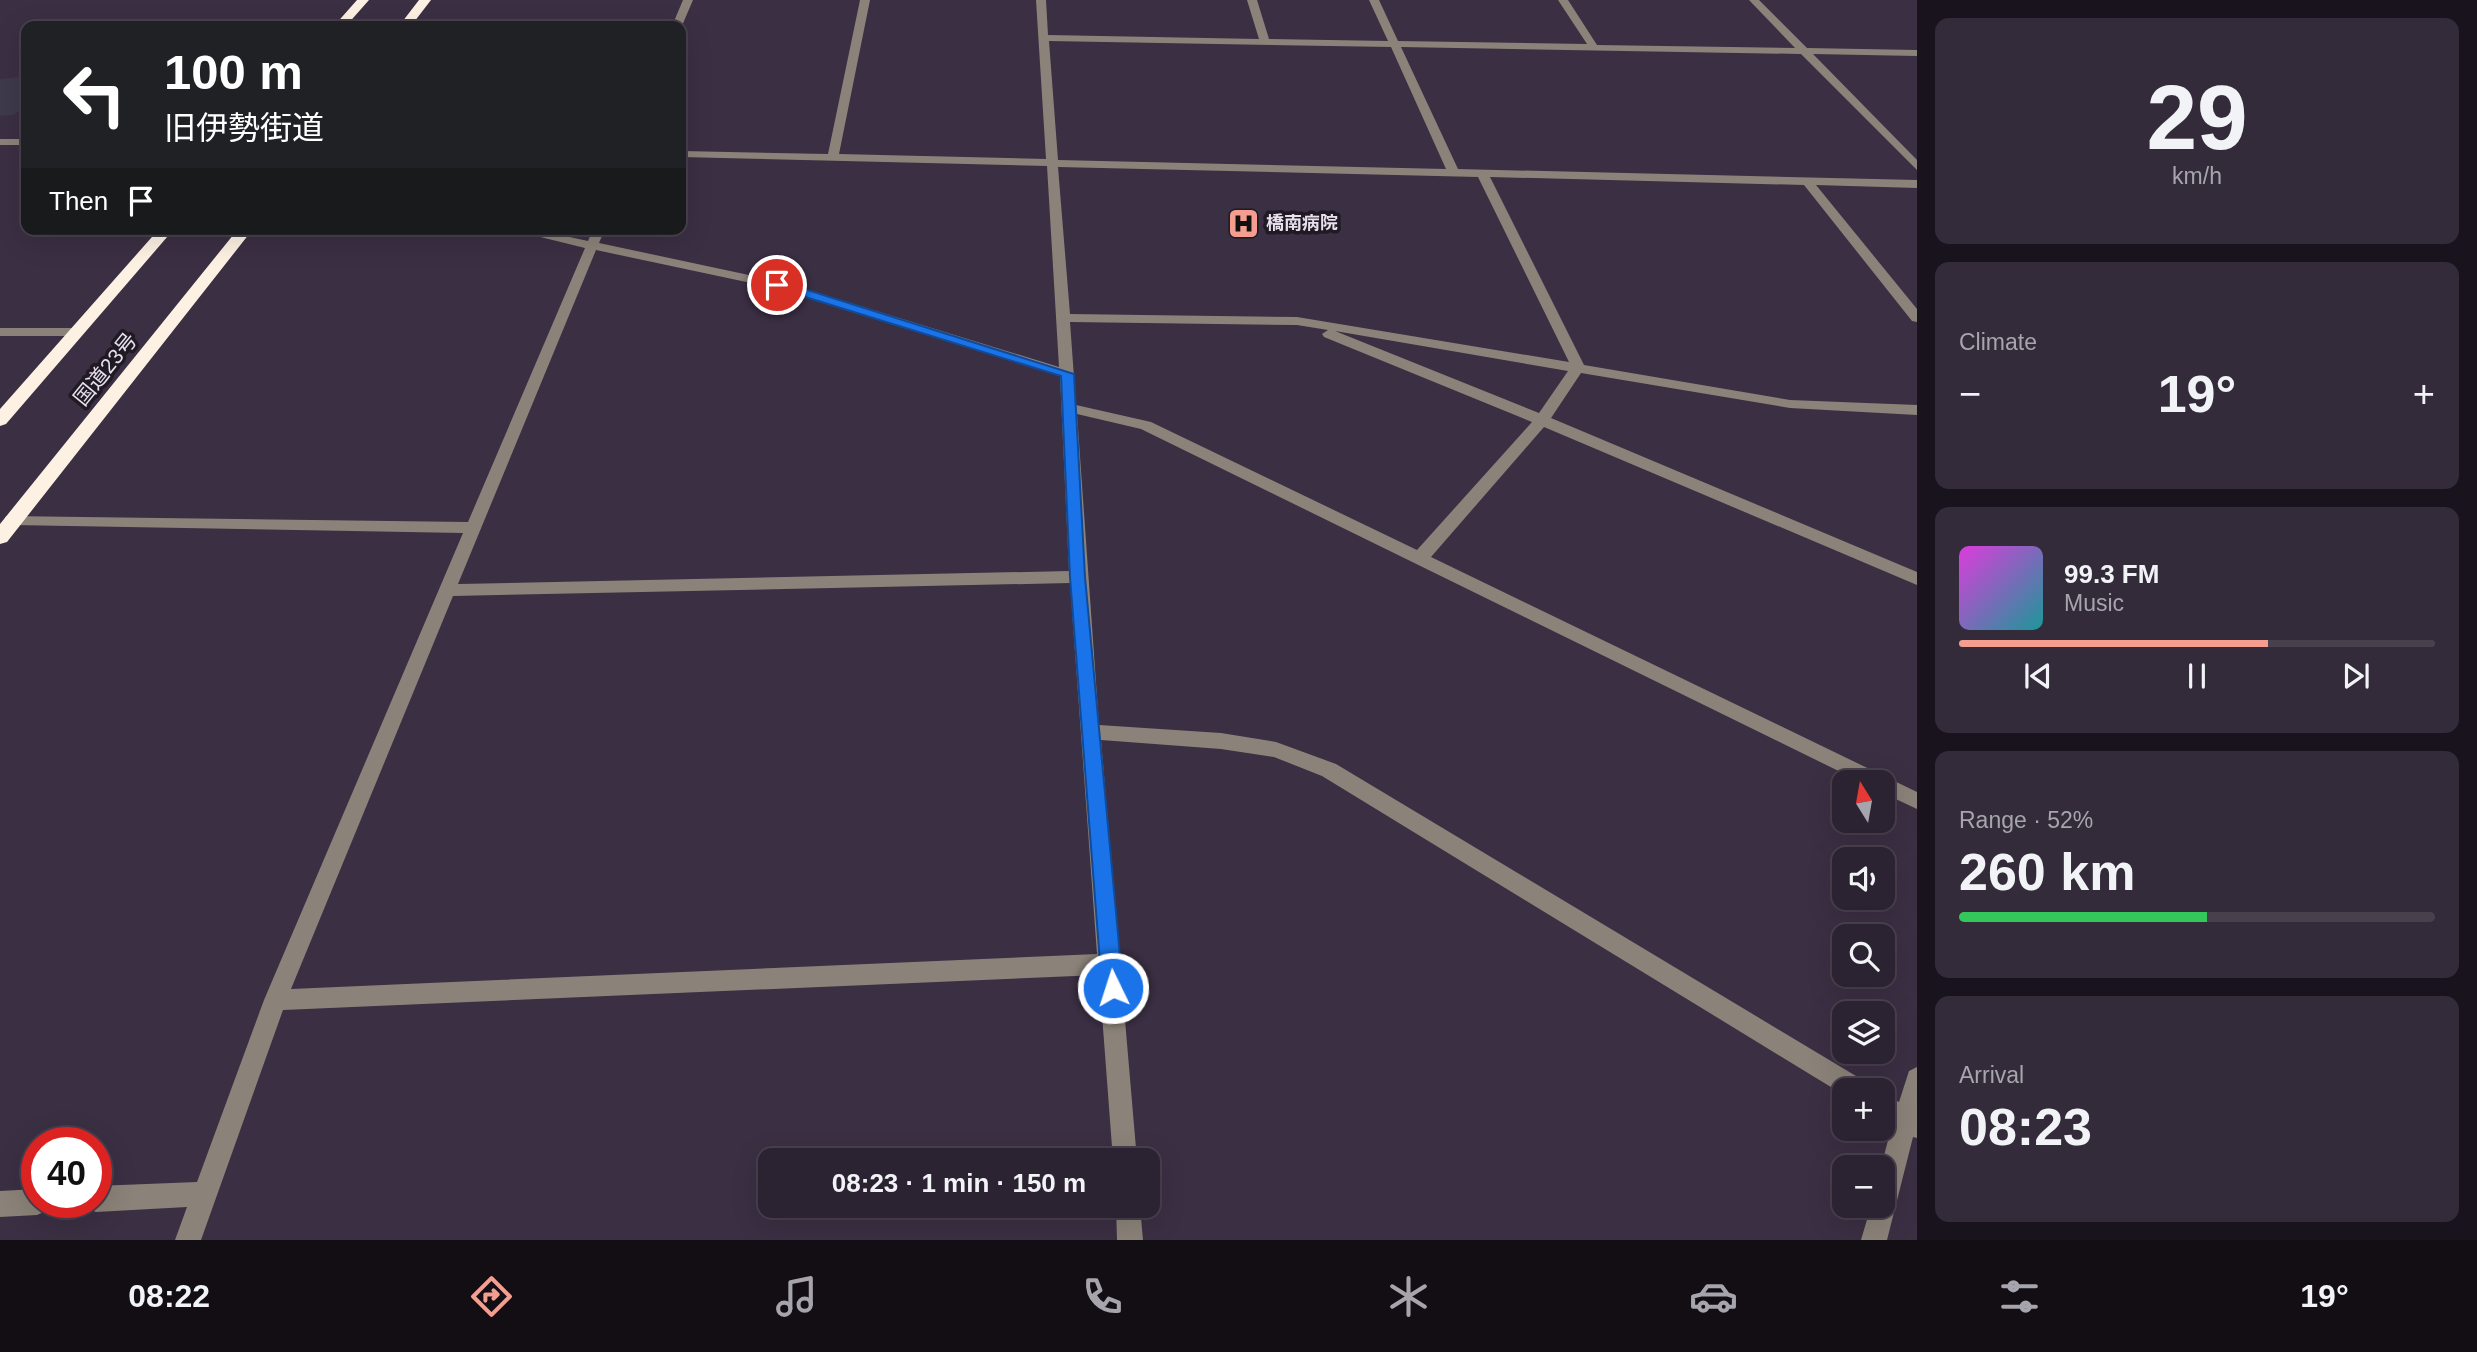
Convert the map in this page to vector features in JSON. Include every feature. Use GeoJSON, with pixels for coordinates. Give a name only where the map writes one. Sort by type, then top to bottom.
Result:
{"type":"FeatureCollection","features":[{"type":"Feature","properties":{"kind":"highway"},"geometry":{"type":"LineString","coordinates":[[344,21],[363,0]]}},
{"type":"Feature","properties":{"kind":"highway"},"geometry":{"type":"LineString","coordinates":[[409,21],[425,0]]}},
{"type":"Feature","properties":{"kind":"highway","name":"国道23号"},"geometry":{"type":"LineString","coordinates":[[0,420],[162,235]]}},
{"type":"Feature","properties":{"kind":"highway","name":"国道23号"},"geometry":{"type":"LineString","coordinates":[[0,537],[241,235]]}},
{"type":"Feature","properties":{"kind":"street"},"geometry":{"type":"LineString","coordinates":[[679,21],[688,0]]}},
{"type":"Feature","properties":{"kind":"street"},"geometry":{"type":"LineString","coordinates":[[833,158],[865,0]]}},
{"type":"Feature","properties":{"kind":"street"},"geometry":{"type":"LineString","coordinates":[[1041,0],[1068,374],[1078,577],[1124,1148]]}},
{"type":"Feature","properties":{"kind":"street"},"geometry":{"type":"LineString","coordinates":[[1252,0],[1265,42]]}},
{"type":"Feature","properties":{"kind":"street"},"geometry":{"type":"LineString","coordinates":[[1374,0],[1453,172]]}},
{"type":"Feature","properties":{"kind":"street"},"geometry":{"type":"LineString","coordinates":[[1563,0],[1594,47]]}},
{"type":"Feature","properties":{"kind":"street"},"geometry":{"type":"LineString","coordinates":[[1754,0],[1917,167]]}},
{"type":"Feature","properties":{"kind":"street"},"geometry":{"type":"LineString","coordinates":[[1044,38],[1917,53]]}},
{"type":"Feature","properties":{"kind":"street"},"geometry":{"type":"LineString","coordinates":[[0,142],[21,142]]}},
{"type":"Feature","properties":{"kind":"street"},"geometry":{"type":"LineString","coordinates":[[686,154],[1917,184]]}},
{"type":"Feature","properties":{"kind":"street"},"geometry":{"type":"LineString","coordinates":[[1482,173],[1578,367]]}},
{"type":"Feature","properties":{"kind":"street"},"geometry":{"type":"LineString","coordinates":[[1806,180],[1917,318]]}},
{"type":"Feature","properties":{"kind":"street"},"geometry":{"type":"LineString","coordinates":[[569,235],[596,238],[777,285],[1068,374]]}},
{"type":"Feature","properties":{"kind":"street"},"geometry":{"type":"LineString","coordinates":[[188,1240],[275,1000],[596,238]]}},
{"type":"Feature","properties":{"kind":"street"},"geometry":{"type":"LineString","coordinates":[[1062,318],[1297,321],[1790,404],[1917,410]]}},
{"type":"Feature","properties":{"kind":"street"},"geometry":{"type":"LineString","coordinates":[[1297,321],[1542,420],[1917,579]]}},
{"type":"Feature","properties":{"kind":"street"},"geometry":{"type":"LineString","coordinates":[[0,332],[78,332]]}},
{"type":"Feature","properties":{"kind":"street"},"geometry":{"type":"LineString","coordinates":[[1420,558],[1542,420],[1578,367]]}},
{"type":"Feature","properties":{"kind":"street"},"geometry":{"type":"LineString","coordinates":[[1069,408],[1146,425],[1854,770]]}},
{"type":"Feature","properties":{"kind":"street"},"geometry":{"type":"LineString","coordinates":[[12,520],[474,528]]}},
{"type":"Feature","properties":{"kind":"street"},"geometry":{"type":"LineString","coordinates":[[448,590],[1078,577]]}},
{"type":"Feature","properties":{"kind":"street"},"geometry":{"type":"LineString","coordinates":[[1092,732],[1221,741],[1276,751],[1329,770],[1838,1078]]}},
{"type":"Feature","properties":{"kind":"street"},"geometry":{"type":"LineString","coordinates":[[1895,790],[1917,801]]}},
{"type":"Feature","properties":{"kind":"street"},"geometry":{"type":"LineString","coordinates":[[275,1000],[1111,964]]}},
{"type":"Feature","properties":{"kind":"street"},"geometry":{"type":"LineString","coordinates":[[1895,1169],[1911,1122],[1917,1079]]}},
{"type":"Feature","properties":{"kind":"street"},"geometry":{"type":"LineString","coordinates":[[1895,1113],[1911,1122]]}},
{"type":"Feature","properties":{"kind":"street"},"geometry":{"type":"LineString","coordinates":[[112,1198],[203,1194]]}},
{"type":"Feature","properties":{"kind":"street"},"geometry":{"type":"LineString","coordinates":[[0,1204],[21,1203]]}},
{"type":"Feature","properties":{"kind":"street"},"geometry":{"type":"LineString","coordinates":[[1129,1218],[1130,1240]]}},
{"type":"Feature","properties":{"kind":"street"},"geometry":{"type":"LineString","coordinates":[[1874,1240],[1880,1218]]}},
{"type":"Feature","properties":{"kind":"shaded area"},"geometry":{"type":"Polygon","coordinates":[[[21,77],[21,109],[14,115],[0,116],[0,79],[21,77]]]}},
{"type":"Feature","properties":{"kind":"place","name":"橋南病院"},"geometry":{"type":"Point","coordinates":[1243,223]}},
{"type":"Feature","properties":{"kind":"route"},"geometry":{"type":"LineString","coordinates":[[777,285],[1068,374],[1078,577],[1113,988]]}}]}
